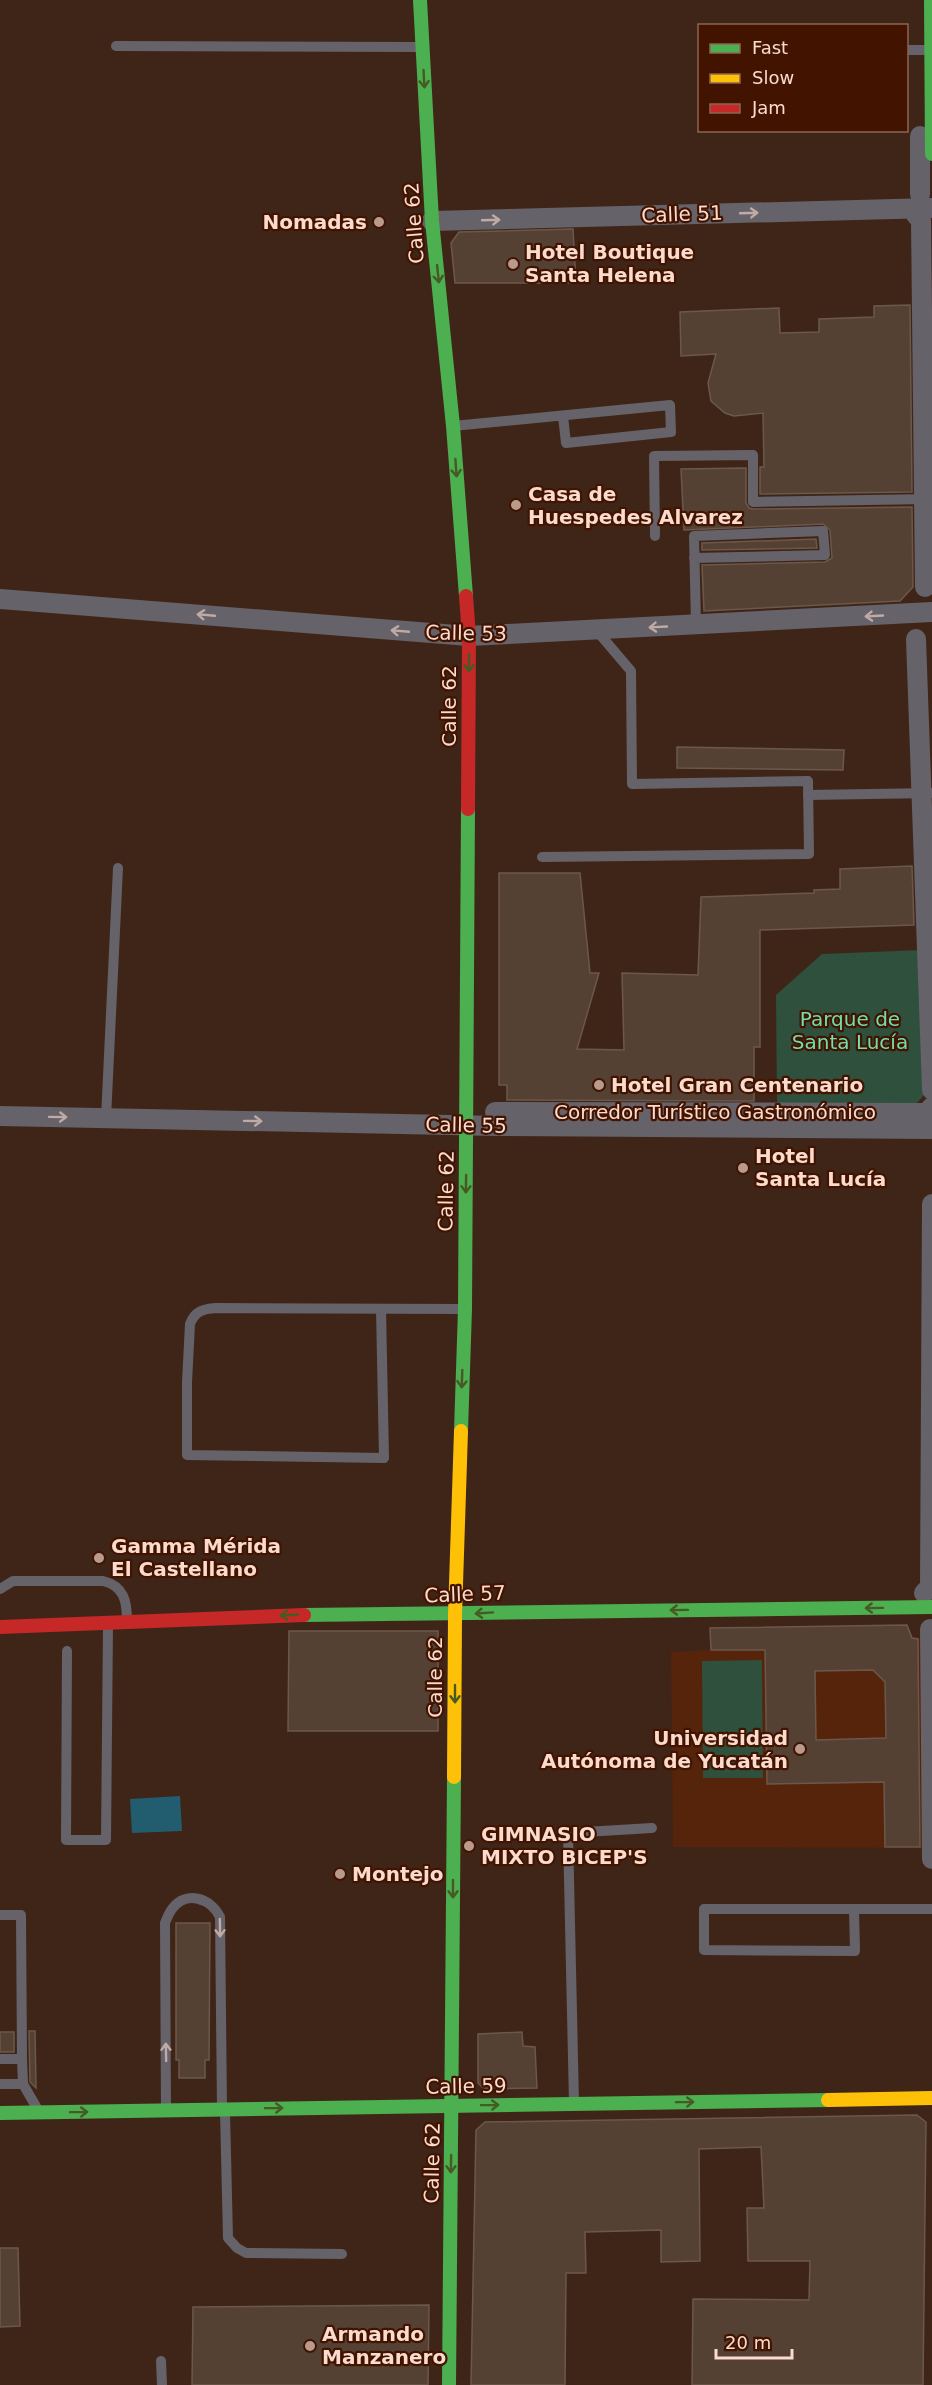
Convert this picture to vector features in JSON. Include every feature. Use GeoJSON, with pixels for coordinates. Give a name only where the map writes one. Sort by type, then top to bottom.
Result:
{"type":"FeatureCollection","features":[{"type":"Feature","properties":{"kind":"main road","name":"Calle 62"},"geometry":{"type":"LineString","coordinates":[[420,0],[432,221],[453,426],[469,636],[465,1309],[455,1615],[449,2385]]}},
{"type":"Feature","properties":{"kind":"main road"},"geometry":{"type":"LineString","coordinates":[[931,0],[919,50],[932,154]]}},
{"type":"Feature","properties":{"kind":"main road","name":"Calle 57"},"geometry":{"type":"LineString","coordinates":[[0,1627],[127,1624],[289,1615],[455,1615],[489,1612],[928,1600]]}},
{"type":"Feature","properties":{"kind":"main road","name":"Calle 59"},"geometry":{"type":"LineString","coordinates":[[0,2113],[932,2098]]}},
{"type":"Feature","properties":{"kind":"street"},"geometry":{"type":"LineString","coordinates":[[920,0],[923,205],[921,220],[928,499],[925,587]]}},
{"type":"Feature","properties":{"kind":"street","name":"Calle 51"},"geometry":{"type":"LineString","coordinates":[[432,221],[923,205]]}},
{"type":"Feature","properties":{"kind":"street","name":"Calle 53"},"geometry":{"type":"LineString","coordinates":[[0,599],[469,636],[932,612]]}},
{"type":"Feature","properties":{"kind":"street"},"geometry":{"type":"LineString","coordinates":[[916,639],[927,794],[932,1090]]}},
{"type":"Feature","properties":{"kind":"street","name":"Corredor Turístico Gastronómico"},"geometry":{"type":"LineString","coordinates":[[495,1112],[927,1113],[932,1107]]}},
{"type":"Feature","properties":{"kind":"street","name":"Calle 55"},"geometry":{"type":"LineString","coordinates":[[0,1116],[467,1125],[932,1129]]}},
{"type":"Feature","properties":{"kind":"street","name":"Corredor Turístico Gastronómico"},"geometry":{"type":"LineString","coordinates":[[499,1135],[927,1139],[932,1146]]}},
{"type":"Feature","properties":{"kind":"street"},"geometry":{"type":"LineString","coordinates":[[928,1600],[930,1587],[932,1204]]}},
{"type":"Feature","properties":{"kind":"street"},"geometry":{"type":"LineString","coordinates":[[930,1629],[932,1859]]}},
{"type":"Feature","properties":{"kind":"lane"},"geometry":{"type":"LineString","coordinates":[[116,46],[423,47]]}},
{"type":"Feature","properties":{"kind":"lane"},"geometry":{"type":"LineString","coordinates":[[453,426],[670,405],[671,432],[566,443],[563,416]]}},
{"type":"Feature","properties":{"kind":"lane"},"geometry":{"type":"LineString","coordinates":[[655,536],[654,456],[753,455],[753,502],[928,499]]}},
{"type":"Feature","properties":{"kind":"lane"},"geometry":{"type":"LineString","coordinates":[[694,558],[825,555],[823,531],[694,536],[694,558],[696,625]]}},
{"type":"Feature","properties":{"kind":"lane"},"geometry":{"type":"LineString","coordinates":[[542,857],[809,854],[808,782],[632,784],[631,671],[597,631]]}},
{"type":"Feature","properties":{"kind":"lane"},"geometry":{"type":"LineString","coordinates":[[808,795],[927,794]]}},
{"type":"Feature","properties":{"kind":"lane"},"geometry":{"type":"LineString","coordinates":[[106,1118],[118,868]]}},
{"type":"Feature","properties":{"kind":"lane"},"geometry":{"type":"LineString","coordinates":[[381,1309],[384,1458],[187,1455],[190,1324],[192,1317],[201,1310],[381,1309],[465,1309]]}},
{"type":"Feature","properties":{"kind":"lane"},"geometry":{"type":"LineString","coordinates":[[0,1589],[13,1581],[103,1581],[111,1583],[118,1587],[124,1595],[127,1605],[127,1624]]}},
{"type":"Feature","properties":{"kind":"lane"},"geometry":{"type":"LineString","coordinates":[[67,1651],[66,1840],[106,1840],[108,1624]]}},
{"type":"Feature","properties":{"kind":"lane"},"geometry":{"type":"LineString","coordinates":[[574,2104],[568,1833],[652,1828]]}},
{"type":"Feature","properties":{"kind":"lane"},"geometry":{"type":"LineString","coordinates":[[166,2110],[165,1923],[172,1907],[186,1900],[203,1899],[215,1906],[220,1917],[228,2238],[237,2248],[246,2253],[342,2254]]}},
{"type":"Feature","properties":{"kind":"lane"},"geometry":{"type":"LineString","coordinates":[[854,1910],[855,1951],[705,1950],[704,1909],[932,1909]]}},
{"type":"Feature","properties":{"kind":"lane"},"geometry":{"type":"LineString","coordinates":[[0,1915],[21,1915],[23,2084],[39,2112]]}},
{"type":"Feature","properties":{"kind":"lane"},"geometry":{"type":"LineString","coordinates":[[0,2060],[22,2059]]}},
{"type":"Feature","properties":{"kind":"lane"},"geometry":{"type":"LineString","coordinates":[[0,2084],[23,2084]]}},
{"type":"Feature","properties":{"kind":"lane"},"geometry":{"type":"LineString","coordinates":[[161,2361],[162,2385]]}},
{"type":"Feature","properties":{"kind":"shaded area","name":"Universidad Autónoma de Yucatán"},"geometry":{"type":"Polygon","coordinates":[[[907,1625],[911,1635],[926,1641],[928,1848],[673,1847],[671,1652],[711,1650],[710,1628],[907,1625]]]}},
{"type":"Feature","properties":{"kind":"green space","name":"Parque de Santa Lucía"},"geometry":{"type":"Polygon","coordinates":[[[921,950],[925,1094],[916,1104],[777,1104],[776,995],[822,954],[921,950]]]}},
{"type":"Feature","properties":{"kind":"green space"},"geometry":{"type":"Polygon","coordinates":[[[762,1660],[763,1778],[703,1778],[702,1661],[762,1660]]]}},
{"type":"Feature","properties":{"kind":"water"},"geometry":{"type":"Polygon","coordinates":[[[180,1796],[182,1831],[132,1833],[130,1799],[180,1796]]]}},
{"type":"Feature","properties":{"kind":"building","name":"Hotel Boutique Santa Helena"},"geometry":{"type":"Polygon","coordinates":[[[573,229],[576,283],[455,283],[451,243],[459,232],[573,229]]]}},
{"type":"Feature","properties":{"kind":"building"},"geometry":{"type":"Polygon","coordinates":[[[910,305],[912,492],[760,494],[760,467],[764,467],[763,413],[734,416],[725,413],[711,401],[708,383],[716,354],[681,356],[680,312],[779,308],[780,333],[819,332],[819,319],[874,317],[874,306],[910,305]]]}},
{"type":"Feature","properties":{"kind":"building"},"geometry":{"type":"Polygon","coordinates":[[[746,468],[746,503],[749,508],[753,509],[912,507],[913,587],[900,601],[704,611],[702,565],[825,562],[832,558],[830,530],[823,524],[684,530],[681,469],[746,468]]]}},
{"type":"Feature","properties":{"kind":"building"},"geometry":{"type":"Polygon","coordinates":[[[816,539],[817,548],[702,550],[702,543],[816,539]]]}},
{"type":"Feature","properties":{"kind":"building"},"geometry":{"type":"Polygon","coordinates":[[[677,747],[844,750],[843,770],[677,768],[677,747]]]}},
{"type":"Feature","properties":{"kind":"building"},"geometry":{"type":"Polygon","coordinates":[[[912,866],[914,925],[760,930],[760,1047],[754,1047],[754,1101],[507,1100],[507,1085],[499,1085],[499,873],[580,873],[590,973],[599,973],[577,1049],[624,1050],[622,973],[698,975],[701,897],[814,893],[814,890],[840,889],[840,869],[912,866]]]}},
{"type":"Feature","properties":{"kind":"building"},"geometry":{"type":"Polygon","coordinates":[[[907,1625],[912,1638],[918,1639],[920,1847],[885,1847],[884,1782],[767,1784],[765,1650],[711,1650],[710,1628],[907,1625]],[[873,1670],[815,1671],[816,1740],[886,1738],[885,1682],[873,1670]]]}},
{"type":"Feature","properties":{"kind":"building"},"geometry":{"type":"Polygon","coordinates":[[[289,1631],[438,1631],[438,1731],[288,1731],[289,1631]]]}},
{"type":"Feature","properties":{"kind":"building"},"geometry":{"type":"Polygon","coordinates":[[[176,1923],[210,1923],[209,2060],[205,2060],[205,2078],[179,2078],[179,2060],[176,2060],[176,1923]]]}},
{"type":"Feature","properties":{"kind":"building"},"geometry":{"type":"Polygon","coordinates":[[[29,2031],[35,2031],[36,2088],[30,2082],[29,2031]]]}},
{"type":"Feature","properties":{"kind":"building"},"geometry":{"type":"Polygon","coordinates":[[[0,2032],[14,2032],[14,2052],[0,2052],[0,2032]]]}},
{"type":"Feature","properties":{"kind":"building"},"geometry":{"type":"Polygon","coordinates":[[[522,2032],[523,2046],[535,2047],[537,2088],[484,2089],[478,2083],[478,2034],[522,2032]]]}},
{"type":"Feature","properties":{"kind":"building"},"geometry":{"type":"Polygon","coordinates":[[[917,2115],[926,2122],[923,2385],[692,2385],[693,2299],[809,2300],[810,2261],[748,2261],[747,2208],[764,2208],[761,2147],[699,2149],[700,2261],[661,2262],[661,2230],[585,2232],[586,2273],[566,2273],[565,2385],[471,2385],[476,2130],[485,2122],[917,2115]]]}},
{"type":"Feature","properties":{"kind":"building"},"geometry":{"type":"Polygon","coordinates":[[[0,2248],[18,2248],[20,2326],[0,2327],[0,2248]]]}},
{"type":"Feature","properties":{"kind":"building","name":"Armando Manzanero"},"geometry":{"type":"Polygon","coordinates":[[[429,2305],[428,2385],[192,2385],[193,2307],[429,2305]]]}},
{"type":"Feature","properties":{"kind":"traffic: fast"},"geometry":{"type":"LineString","coordinates":[[420,0],[432,221],[453,426],[466,596]]}},
{"type":"Feature","properties":{"kind":"traffic: fast"},"geometry":{"type":"LineString","coordinates":[[931,0],[932,154]]}},
{"type":"Feature","properties":{"kind":"traffic: fast"},"geometry":{"type":"LineString","coordinates":[[461,1431],[465,1309],[468,809]]}},
{"type":"Feature","properties":{"kind":"traffic: fast"},"geometry":{"type":"LineString","coordinates":[[304,1615],[932,1607]]}},
{"type":"Feature","properties":{"kind":"traffic: fast"},"geometry":{"type":"LineString","coordinates":[[449,2385],[454,1777]]}},
{"type":"Feature","properties":{"kind":"traffic: fast"},"geometry":{"type":"LineString","coordinates":[[0,2113],[828,2100]]}},
{"type":"Feature","properties":{"kind":"traffic: slow"},"geometry":{"type":"LineString","coordinates":[[454,1777],[455,1615],[461,1431]]}},
{"type":"Feature","properties":{"kind":"traffic: slow"},"geometry":{"type":"LineString","coordinates":[[828,2100],[932,2098]]}},
{"type":"Feature","properties":{"kind":"traffic: jam"},"geometry":{"type":"LineString","coordinates":[[466,596],[469,636],[468,809]]}},
{"type":"Feature","properties":{"kind":"traffic: jam"},"geometry":{"type":"LineString","coordinates":[[0,1627],[304,1615]]}},
{"type":"Feature","properties":{"kind":"place","name":"Nomadas"},"geometry":{"type":"Point","coordinates":[379,222]}},
{"type":"Feature","properties":{"kind":"place","name":"Hotel Boutique Santa Helena"},"geometry":{"type":"Point","coordinates":[513,264]}},
{"type":"Feature","properties":{"kind":"place","name":"Casa de Huespedes Alvarez"},"geometry":{"type":"Point","coordinates":[516,505]}},
{"type":"Feature","properties":{"kind":"place","name":"Hotel Gran Centenario"},"geometry":{"type":"Point","coordinates":[599,1085]}},
{"type":"Feature","properties":{"kind":"place","name":"Hotel Santa Lucía"},"geometry":{"type":"Point","coordinates":[743,1168]}},
{"type":"Feature","properties":{"kind":"place","name":"Gamma Mérida El Castellano"},"geometry":{"type":"Point","coordinates":[99,1558]}},
{"type":"Feature","properties":{"kind":"place","name":"Universidad Autónoma de Yucatán"},"geometry":{"type":"Point","coordinates":[800,1749]}},
{"type":"Feature","properties":{"kind":"place","name":"GIMNASIO MIXTO BICEP'S"},"geometry":{"type":"Point","coordinates":[469,1846]}},
{"type":"Feature","properties":{"kind":"place","name":"Montejo"},"geometry":{"type":"Point","coordinates":[340,1874]}},
{"type":"Feature","properties":{"kind":"place","name":"Armando Manzanero"},"geometry":{"type":"Point","coordinates":[310,2346]}}]}
